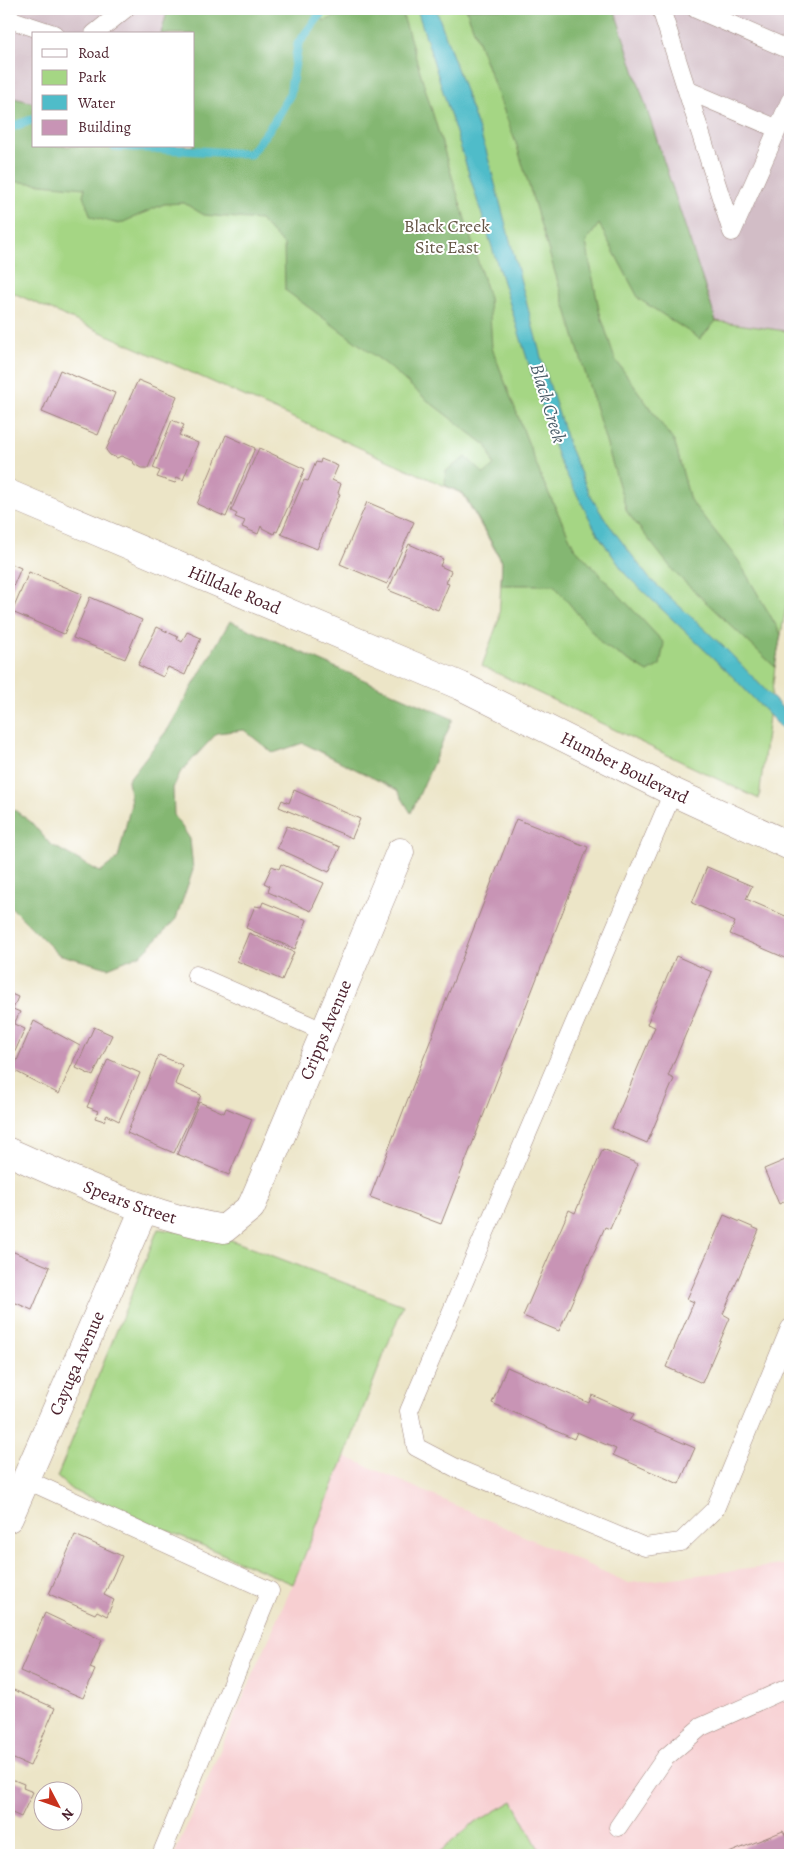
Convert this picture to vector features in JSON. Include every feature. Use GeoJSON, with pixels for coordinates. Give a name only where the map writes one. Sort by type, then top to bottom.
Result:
{"type":"FeatureCollection","features":[{"type":"Feature","properties":{"kind":"street","name":"Hilldale Road"},"geometry":{"type":"LineString","coordinates":[[9,494],[461,686]]}},
{"type":"Feature","properties":{"kind":"street","name":"Humber Boulevard"},"geometry":{"type":"LineString","coordinates":[[461,686],[673,792],[790,846]]}},
{"type":"Feature","properties":{"kind":"street","name":"Cripps Avenue"},"geometry":{"type":"LineString","coordinates":[[251,1207],[400,852]]}},
{"type":"Feature","properties":{"kind":"street","name":"Spears Street"},"geometry":{"type":"LineString","coordinates":[[9,1152],[144,1209],[175,1219],[224,1229],[251,1207]]}},
{"type":"Feature","properties":{"kind":"street","name":"Cayuga Avenue"},"geometry":{"type":"LineString","coordinates":[[9,1518],[144,1209]]}},
{"type":"Feature","properties":{"kind":"lane"},"geometry":{"type":"LineString","coordinates":[[96,32],[125,9]]}},
{"type":"Feature","properties":{"kind":"lane"},"geometry":{"type":"LineString","coordinates":[[661,9],[732,232],[790,101]]}},
{"type":"Feature","properties":{"kind":"lane"},"geometry":{"type":"LineString","coordinates":[[696,9],[790,50]]}},
{"type":"Feature","properties":{"kind":"lane"},"geometry":{"type":"LineString","coordinates":[[9,19],[48,32]]}},
{"type":"Feature","properties":{"kind":"lane"},"geometry":{"type":"LineString","coordinates":[[687,90],[778,129]]}},
{"type":"Feature","properties":{"kind":"lane"},"geometry":{"type":"LineString","coordinates":[[673,792],[409,1410],[416,1447],[456,1468],[645,1547],[681,1542],[715,1509],[790,1328]]}},
{"type":"Feature","properties":{"kind":"lane"},"geometry":{"type":"LineString","coordinates":[[196,976],[325,1032]]}},
{"type":"Feature","properties":{"kind":"lane"},"geometry":{"type":"LineString","coordinates":[[26,1479],[270,1591],[161,1855]]}},
{"type":"Feature","properties":{"kind":"lane"},"geometry":{"type":"LineString","coordinates":[[618,1827],[665,1758],[701,1727],[790,1687]]}},
{"type":"Feature","properties":{"kind":"shaded area"},"geometry":{"type":"Polygon","coordinates":[[[9,9],[168,9],[162,32],[32,32],[32,103],[9,97],[9,9]]]}},
{"type":"Feature","properties":{"kind":"shaded area"},"geometry":{"type":"Polygon","coordinates":[[[614,9],[790,9],[790,334],[716,321],[614,9]]]}},
{"type":"Feature","properties":{"kind":"shaded area"},"geometry":{"type":"Polygon","coordinates":[[[345,1456],[629,1583],[790,1564],[790,1855],[174,1855],[293,1584],[345,1456]]]}},
{"type":"Feature","properties":{"kind":"green space","name":"Black Creek Site East"},"geometry":{"type":"Polygon","coordinates":[[[168,9],[614,9],[716,321],[786,331],[790,334],[790,585],[775,667],[759,799],[482,666],[499,619],[502,562],[463,494],[9,291],[9,97],[32,103],[32,148],[195,148],[195,32],[162,32],[168,9]]]}},
{"type":"Feature","properties":{"kind":"green space"},"geometry":{"type":"Polygon","coordinates":[[[168,9],[319,9],[324,21],[344,13],[347,9],[401,9],[489,298],[492,348],[542,479],[574,547],[664,643],[660,665],[648,672],[603,645],[554,585],[501,585],[502,561],[464,494],[445,485],[446,471],[466,457],[484,474],[494,466],[487,446],[428,401],[386,364],[285,290],[284,245],[260,220],[204,215],[184,203],[164,204],[119,224],[91,217],[83,195],[85,188],[9,181],[9,97],[32,103],[32,148],[195,148],[195,32],[162,32],[168,9]]]}},
{"type":"Feature","properties":{"kind":"green space"},"geometry":{"type":"Polygon","coordinates":[[[466,9],[614,9],[716,321],[700,339],[639,299],[599,224],[586,242],[599,310],[615,359],[675,443],[690,500],[738,560],[781,634],[775,667],[675,573],[627,512],[517,146],[466,9]]]}},
{"type":"Feature","properties":{"kind":"green space"},"geometry":{"type":"Polygon","coordinates":[[[230,621],[453,719],[411,813],[397,790],[303,743],[273,753],[244,730],[217,733],[180,773],[173,788],[174,815],[190,839],[193,870],[176,919],[142,954],[108,968],[58,954],[9,905],[9,806],[31,822],[50,844],[100,872],[118,858],[131,804],[128,780],[168,729],[230,621]]]}},
{"type":"Feature","properties":{"kind":"green space"},"geometry":{"type":"Polygon","coordinates":[[[158,1229],[223,1237],[403,1305],[293,1584],[72,1490],[57,1477],[158,1229]]]}},
{"type":"Feature","properties":{"kind":"green space"},"geometry":{"type":"Polygon","coordinates":[[[513,1801],[542,1855],[436,1855],[471,1825],[513,1801]]]}},
{"type":"Feature","properties":{"kind":"water","name":"Black Creek"},"geometry":{"type":"Polygon","coordinates":[[[417,9],[436,9],[486,150],[542,361],[569,446],[590,495],[604,518],[649,578],[726,649],[790,716],[790,737],[734,678],[626,575],[597,533],[559,460],[417,9]]]}},
{"type":"Feature","properties":{"kind":"building"},"geometry":{"type":"Polygon","coordinates":[[[60,370],[115,393],[98,435],[42,412],[60,370]]]}},
{"type":"Feature","properties":{"kind":"building"},"geometry":{"type":"Polygon","coordinates":[[[138,380],[177,396],[148,468],[141,468],[134,464],[133,461],[121,456],[117,458],[110,455],[106,450],[138,380]]]}},
{"type":"Feature","properties":{"kind":"building"},"geometry":{"type":"Polygon","coordinates":[[[172,420],[184,425],[179,435],[198,443],[183,480],[177,477],[175,483],[157,477],[160,471],[153,468],[172,420]]]}},
{"type":"Feature","properties":{"kind":"building"},"geometry":{"type":"Polygon","coordinates":[[[226,435],[255,448],[226,517],[197,504],[226,435]]]}},
{"type":"Feature","properties":{"kind":"building"},"geometry":{"type":"Polygon","coordinates":[[[259,448],[305,469],[277,532],[275,531],[274,534],[261,526],[258,534],[242,527],[245,521],[235,517],[237,514],[231,511],[259,448]]]}},
{"type":"Feature","properties":{"kind":"building"},"geometry":{"type":"Polygon","coordinates":[[[321,459],[338,466],[332,480],[341,484],[338,493],[340,494],[317,549],[281,534],[304,480],[308,481],[316,462],[320,463],[321,459]]]}},
{"type":"Feature","properties":{"kind":"building"},"geometry":{"type":"Polygon","coordinates":[[[367,502],[414,522],[387,584],[340,564],[367,502]]]}},
{"type":"Feature","properties":{"kind":"building"},"geometry":{"type":"Polygon","coordinates":[[[409,544],[443,559],[440,566],[451,571],[446,583],[449,584],[438,610],[388,590],[409,544]]]}},
{"type":"Feature","properties":{"kind":"building"},"geometry":{"type":"Polygon","coordinates":[[[9,563],[21,568],[9,596],[9,563]]]}},
{"type":"Feature","properties":{"kind":"building"},"geometry":{"type":"Polygon","coordinates":[[[29,572],[82,594],[64,634],[12,612],[29,572]]]}},
{"type":"Feature","properties":{"kind":"building"},"geometry":{"type":"Polygon","coordinates":[[[90,597],[142,620],[125,659],[73,638],[90,597]]]}},
{"type":"Feature","properties":{"kind":"building"},"geometry":{"type":"Polygon","coordinates":[[[157,627],[178,637],[177,639],[182,642],[187,632],[201,638],[185,675],[168,667],[163,677],[138,665],[157,627]]]}},
{"type":"Feature","properties":{"kind":"building"},"geometry":{"type":"Polygon","coordinates":[[[294,790],[360,819],[352,838],[279,807],[282,800],[289,803],[294,790]]]}},
{"type":"Feature","properties":{"kind":"building"},"geometry":{"type":"Polygon","coordinates":[[[516,819],[588,847],[441,1224],[370,1197],[516,819]]]}},
{"type":"Feature","properties":{"kind":"building"},"geometry":{"type":"Polygon","coordinates":[[[287,826],[340,847],[329,872],[277,848],[287,826]]]}},
{"type":"Feature","properties":{"kind":"building"},"geometry":{"type":"Polygon","coordinates":[[[281,864],[324,883],[311,911],[268,892],[270,886],[264,883],[272,866],[279,869],[281,864]]]}},
{"type":"Feature","properties":{"kind":"building"},"geometry":{"type":"Polygon","coordinates":[[[707,867],[752,886],[746,899],[790,918],[790,960],[730,934],[735,922],[692,903],[707,867]]]}},
{"type":"Feature","properties":{"kind":"building"},"geometry":{"type":"Polygon","coordinates":[[[263,902],[307,920],[295,949],[246,928],[255,906],[261,907],[263,902]]]}},
{"type":"Feature","properties":{"kind":"building"},"geometry":{"type":"Polygon","coordinates":[[[249,933],[294,952],[282,980],[237,961],[249,933]]]}},
{"type":"Feature","properties":{"kind":"building"},"geometry":{"type":"Polygon","coordinates":[[[676,956],[712,972],[668,1076],[674,1079],[647,1143],[612,1128],[655,1027],[647,1024],[676,956]]]}},
{"type":"Feature","properties":{"kind":"building"},"geometry":{"type":"Polygon","coordinates":[[[9,993],[18,997],[13,1009],[20,1012],[14,1024],[25,1029],[9,1065],[9,993]]]}},
{"type":"Feature","properties":{"kind":"building"},"geometry":{"type":"Polygon","coordinates":[[[34,1021],[80,1046],[59,1094],[13,1070],[34,1021]]]}},
{"type":"Feature","properties":{"kind":"building"},"geometry":{"type":"Polygon","coordinates":[[[94,1027],[112,1035],[93,1076],[76,1068],[94,1027]]]}},
{"type":"Feature","properties":{"kind":"building"},"geometry":{"type":"Polygon","coordinates":[[[159,1055],[182,1065],[175,1084],[201,1095],[174,1153],[127,1133],[159,1055]]]}},
{"type":"Feature","properties":{"kind":"building"},"geometry":{"type":"Polygon","coordinates":[[[108,1059],[140,1073],[119,1121],[107,1115],[104,1121],[95,1118],[98,1111],[87,1107],[108,1059]]]}},
{"type":"Feature","properties":{"kind":"building"},"geometry":{"type":"Polygon","coordinates":[[[199,1102],[224,1113],[226,1108],[252,1119],[229,1175],[177,1154],[199,1102]]]}},
{"type":"Feature","properties":{"kind":"building"},"geometry":{"type":"Polygon","coordinates":[[[603,1149],[638,1164],[610,1229],[605,1227],[559,1331],[523,1316],[569,1210],[575,1213],[603,1149]]]}},
{"type":"Feature","properties":{"kind":"building"},"geometry":{"type":"Polygon","coordinates":[[[790,1158],[790,1199],[779,1204],[764,1169],[790,1158]]]}},
{"type":"Feature","properties":{"kind":"building"},"geometry":{"type":"Polygon","coordinates":[[[724,1215],[759,1230],[723,1314],[730,1318],[702,1383],[666,1367],[694,1302],[687,1299],[724,1215]]]}},
{"type":"Feature","properties":{"kind":"building"},"geometry":{"type":"Polygon","coordinates":[[[9,1250],[50,1267],[32,1310],[9,1300],[9,1250]]]}},
{"type":"Feature","properties":{"kind":"building"},"geometry":{"type":"Polygon","coordinates":[[[507,1367],[589,1403],[592,1395],[634,1414],[630,1420],[695,1448],[679,1484],[613,1455],[616,1449],[577,1432],[574,1439],[492,1403],[507,1367]]]}},
{"type":"Feature","properties":{"kind":"building"},"geometry":{"type":"Polygon","coordinates":[[[75,1535],[122,1556],[104,1595],[114,1600],[107,1616],[97,1611],[95,1614],[49,1594],[75,1535]]]}},
{"type":"Feature","properties":{"kind":"building"},"geometry":{"type":"Polygon","coordinates":[[[45,1613],[102,1640],[90,1668],[95,1670],[83,1698],[20,1671],[45,1613]]]}},
{"type":"Feature","properties":{"kind":"building"},"geometry":{"type":"Polygon","coordinates":[[[9,1688],[55,1708],[30,1766],[9,1757],[9,1688]]]}},
{"type":"Feature","properties":{"kind":"building"},"geometry":{"type":"Polygon","coordinates":[[[9,1778],[24,1784],[23,1788],[32,1792],[32,1794],[21,1817],[12,1813],[9,1819],[9,1778]]]}},
{"type":"Feature","properties":{"kind":"building"},"geometry":{"type":"Polygon","coordinates":[[[783,1831],[790,1843],[790,1855],[724,1855],[783,1831]]]}},
{"type":"Feature","properties":{"kind":"waterway"},"geometry":{"type":"LineString","coordinates":[[148,148],[250,154],[275,121],[290,94],[298,44],[324,9]]}},
{"type":"Feature","properties":{"kind":"waterway"},"geometry":{"type":"LineString","coordinates":[[9,128],[32,120]]}}]}
